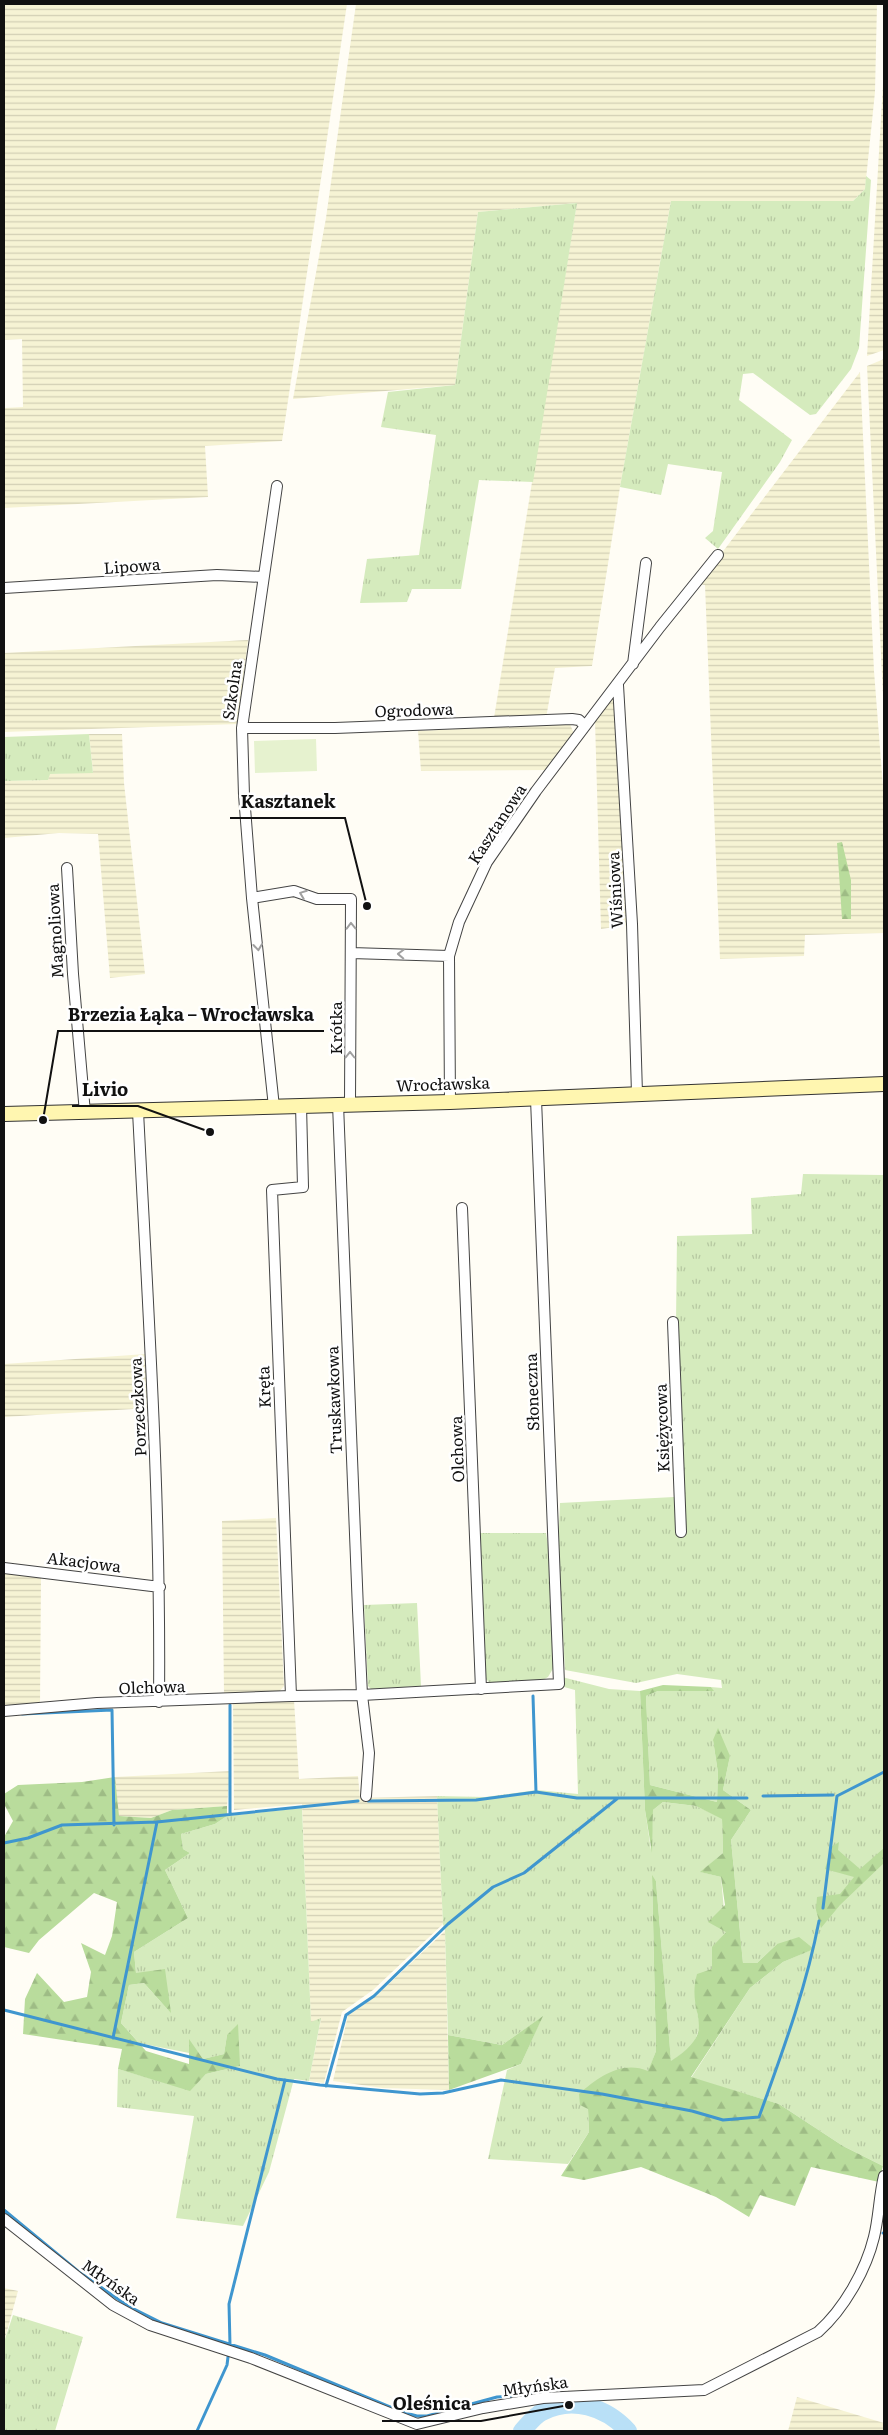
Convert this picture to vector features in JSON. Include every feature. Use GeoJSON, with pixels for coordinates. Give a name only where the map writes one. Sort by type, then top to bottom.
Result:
{"type":"FeatureCollection","features":[{"type":"Feature","properties":{"kind":"street","name":"Szkolna"},"geometry":{"type":"LineString","coordinates":[[274,1107],[252,898],[244,795],[242,728],[277,486]]}},
{"type":"Feature","properties":{"kind":"street","name":"Kasztanowa"},"geometry":{"type":"LineString","coordinates":[[450,1102],[449,956],[460,922],[487,862],[536,791],[718,555]]}},
{"type":"Feature","properties":{"kind":"street"},"geometry":{"type":"LineString","coordinates":[[632,665],[646,563]]}},
{"type":"Feature","properties":{"kind":"street","name":"Lipowa"},"geometry":{"type":"LineString","coordinates":[[4,588],[217,575],[263,577]]}},
{"type":"Feature","properties":{"kind":"street","name":"Wiśniowa"},"geometry":{"type":"LineString","coordinates":[[618,684],[632,924],[637,1094]]}},
{"type":"Feature","properties":{"kind":"street","name":"Ogrodowa"},"geometry":{"type":"LineString","coordinates":[[242,728],[335,728],[572,719],[579,720],[585,726]]}},
{"type":"Feature","properties":{"kind":"street","name":"Magnoliowa"},"geometry":{"type":"LineString","coordinates":[[67,868],[72,974],[85,1113]]}},
{"type":"Feature","properties":{"kind":"street","name":"Krótka"},"geometry":{"type":"LineString","coordinates":[[252,898],[294,891],[317,900],[351,899],[351,953],[344,1104]]}},
{"type":"Feature","properties":{"kind":"street"},"geometry":{"type":"LineString","coordinates":[[351,953],[449,956]]}},
{"type":"Feature","properties":{"kind":"street","name":"Wrocławska"},"geometry":{"type":"LineString","coordinates":[[4,1114],[450,1102],[884,1084]]}},
{"type":"Feature","properties":{"kind":"street","name":"Słoneczna"},"geometry":{"type":"LineString","coordinates":[[536,1098],[559,1684]]}},
{"type":"Feature","properties":{"kind":"street","name":"Truskawkowa"},"geometry":{"type":"LineString","coordinates":[[344,1104],[362,1695],[370,1754],[366,1796]]}},
{"type":"Feature","properties":{"kind":"street","name":"Kręta"},"geometry":{"type":"LineString","coordinates":[[291,1696],[272,1190],[303,1187],[301,1105]]}},
{"type":"Feature","properties":{"kind":"street","name":"Porzeczkowa"},"geometry":{"type":"LineString","coordinates":[[138,1111],[154,1410],[160,1587],[159,1702]]}},
{"type":"Feature","properties":{"kind":"street","name":"Olchowa"},"geometry":{"type":"LineString","coordinates":[[462,1208],[481,1689]]}},
{"type":"Feature","properties":{"kind":"street","name":"Księżycowa"},"geometry":{"type":"LineString","coordinates":[[673,1322],[681,1532]]}},
{"type":"Feature","properties":{"kind":"street","name":"Akacjowa"},"geometry":{"type":"LineString","coordinates":[[4,1568],[160,1587]]}},
{"type":"Feature","properties":{"kind":"street","name":"Olchowa"},"geometry":{"type":"LineString","coordinates":[[4,1711],[97,1703],[362,1695],[559,1684]]}},
{"type":"Feature","properties":{"kind":"street","name":"Młyńska"},"geometry":{"type":"LineString","coordinates":[[4,2219],[112,2305],[150,2325],[251,2358],[416,2424],[431,2427],[483,2408],[543,2398],[704,2390],[818,2332],[830,2321],[879,2237],[884,2176]]}},
{"type":"Feature","properties":{"kind":"shaded area"},"geometry":{"type":"Polygon","coordinates":[[[4,4],[347,4],[282,441],[205,446],[208,497],[4,508],[4,408],[23,407],[22,339],[4,340],[4,4]]]}},
{"type":"Feature","properties":{"kind":"shaded area"},"geometry":{"type":"Polygon","coordinates":[[[356,4],[877,4],[875,92],[865,189],[853,201],[671,201],[620,487],[592,666],[555,668],[546,718],[494,718],[577,203],[478,212],[455,385],[293,399],[326,218],[356,4]]]}},
{"type":"Feature","properties":{"kind":"shaded area"},"geometry":{"type":"Polygon","coordinates":[[[884,67],[884,350],[867,356],[884,67]]]}},
{"type":"Feature","properties":{"kind":"shaded area"},"geometry":{"type":"Polygon","coordinates":[[[884,359],[884,717],[867,366],[884,359]]]}},
{"type":"Feature","properties":{"kind":"shaded area"},"geometry":{"type":"Polygon","coordinates":[[[860,372],[874,671],[883,787],[884,933],[805,935],[804,956],[720,959],[705,585],[698,584],[860,372]]]}},
{"type":"Feature","properties":{"kind":"shaded area"},"geometry":{"type":"Polygon","coordinates":[[[248,640],[238,724],[4,732],[4,653],[248,640]]]}},
{"type":"Feature","properties":{"kind":"shaded area"},"geometry":{"type":"Polygon","coordinates":[[[616,693],[629,925],[601,929],[595,721],[616,693]]]}},
{"type":"Feature","properties":{"kind":"shaded area"},"geometry":{"type":"Polygon","coordinates":[[[570,724],[574,734],[548,770],[421,771],[418,731],[570,724]]]}},
{"type":"Feature","properties":{"kind":"shaded area"},"geometry":{"type":"Polygon","coordinates":[[[89,734],[122,734],[124,783],[145,974],[110,978],[98,834],[59,833],[4,838],[4,781],[48,780],[49,774],[93,772],[89,734]]]}},
{"type":"Feature","properties":{"kind":"shaded area"},"geometry":{"type":"Polygon","coordinates":[[[146,1354],[149,1408],[4,1417],[4,1364],[146,1354]]]}},
{"type":"Feature","properties":{"kind":"shaded area"},"geometry":{"type":"Polygon","coordinates":[[[276,1518],[284,1686],[279,1692],[224,1694],[222,1521],[276,1518]]]}},
{"type":"Feature","properties":{"kind":"shaded area"},"geometry":{"type":"Polygon","coordinates":[[[4,1573],[41,1577],[40,1705],[4,1706],[4,1573]]]}},
{"type":"Feature","properties":{"kind":"shaded area"},"geometry":{"type":"Polygon","coordinates":[[[294,1700],[299,1779],[358,1776],[360,1798],[437,1796],[443,1924],[373,1990],[342,2012],[324,2083],[309,2081],[321,2019],[311,2023],[302,1804],[234,1810],[233,1702],[294,1700]]]}},
{"type":"Feature","properties":{"kind":"shaded area"},"geometry":{"type":"Polygon","coordinates":[[[230,1771],[227,1806],[172,1810],[151,1818],[118,1816],[115,1777],[230,1771]]]}},
{"type":"Feature","properties":{"kind":"shaded area"},"geometry":{"type":"Polygon","coordinates":[[[445,1931],[449,2090],[383,2088],[333,2081],[348,2015],[376,1996],[445,1931]]]}},
{"type":"Feature","properties":{"kind":"shaded area"},"geometry":{"type":"Polygon","coordinates":[[[4,2288],[18,2291],[4,2342],[4,2288]]]}},
{"type":"Feature","properties":{"kind":"shaded area"},"geometry":{"type":"Polygon","coordinates":[[[797,2397],[884,2423],[884,2431],[788,2431],[797,2397]]]}},
{"type":"Feature","properties":{"kind":"green space"},"geometry":{"type":"Polygon","coordinates":[[[866,176],[871,180],[859,348],[851,369],[816,414],[810,415],[753,373],[743,374],[739,400],[792,440],[780,462],[718,549],[705,538],[713,531],[722,472],[668,464],[661,495],[620,487],[671,201],[853,201],[865,189],[866,176]]]}},
{"type":"Feature","properties":{"kind":"green space"},"geometry":{"type":"Polygon","coordinates":[[[577,203],[533,482],[479,480],[461,589],[412,589],[407,602],[360,603],[367,559],[419,555],[436,435],[381,427],[388,392],[455,385],[478,212],[577,203]]]}},
{"type":"Feature","properties":{"kind":"green space"},"geometry":{"type":"Polygon","coordinates":[[[89,734],[93,773],[50,774],[48,780],[4,781],[4,737],[89,734]]]}},
{"type":"Feature","properties":{"kind":"green space"},"geometry":{"type":"Polygon","coordinates":[[[316,739],[317,771],[255,773],[254,741],[316,739]]]}},
{"type":"Feature","properties":{"kind":"green space"},"geometry":{"type":"Polygon","coordinates":[[[842,842],[851,880],[851,919],[842,919],[837,843],[842,842]]]}},
{"type":"Feature","properties":{"kind":"green space"},"geometry":{"type":"Polygon","coordinates":[[[803,1174],[884,1175],[883,2166],[843,2146],[779,2104],[691,2078],[750,1988],[783,1962],[813,1949],[777,1944],[757,1963],[743,1963],[731,1840],[751,1810],[723,1790],[730,1756],[713,1740],[718,1773],[717,1802],[650,1785],[646,1696],[658,1691],[713,1691],[711,1687],[722,1688],[721,1680],[677,1674],[636,1683],[565,1670],[558,1551],[560,1503],[674,1497],[677,1236],[752,1234],[751,1198],[801,1194],[803,1174]]]}},
{"type":"Feature","properties":{"kind":"green space"},"geometry":{"type":"Polygon","coordinates":[[[478,1533],[546,1533],[550,1557],[554,1667],[548,1677],[539,1682],[501,1685],[489,1682],[484,1677],[478,1533]]]}},
{"type":"Feature","properties":{"kind":"green space"},"geometry":{"type":"Polygon","coordinates":[[[417,1603],[421,1686],[371,1689],[368,1686],[364,1605],[417,1603]]]}},
{"type":"Feature","properties":{"kind":"green space"},"geometry":{"type":"Polygon","coordinates":[[[562,1677],[609,1689],[640,1691],[645,1810],[651,1850],[653,1810],[663,1802],[696,1806],[722,1818],[723,1853],[701,1872],[721,1877],[726,1932],[712,1948],[712,1969],[697,2012],[700,2025],[694,2044],[671,2062],[656,1881],[652,1876],[656,2051],[648,2072],[588,2109],[589,2132],[568,2164],[488,2159],[507,2070],[521,2064],[542,2017],[502,2045],[448,2035],[445,1931],[443,1924],[437,1796],[485,1797],[537,1790],[578,1794],[575,1690],[564,1687],[562,1677]]]}},
{"type":"Feature","properties":{"kind":"green space"},"geometry":{"type":"Polygon","coordinates":[[[663,1685],[711,1687],[714,1691],[658,1691],[646,1696],[650,1785],[717,1802],[718,1773],[713,1740],[718,1728],[730,1756],[723,1790],[751,1810],[731,1840],[743,1963],[757,1963],[777,1944],[799,1937],[814,1949],[783,1962],[750,1988],[691,2077],[779,2104],[843,2146],[883,2166],[879,2182],[811,2167],[795,2206],[760,2195],[749,2217],[716,2197],[641,2167],[584,2180],[561,2176],[589,2132],[588,2109],[580,2105],[579,2094],[602,2076],[620,2069],[638,2068],[648,2071],[656,2051],[652,1875],[656,1881],[671,2061],[686,2050],[695,2040],[699,2021],[695,2001],[697,1974],[712,1969],[712,1947],[726,1932],[708,1922],[725,1905],[721,1877],[700,1872],[723,1853],[722,1819],[696,1806],[663,1802],[653,1810],[652,1853],[645,1810],[640,1691],[663,1685]]]}},
{"type":"Feature","properties":{"kind":"green space"},"geometry":{"type":"Polygon","coordinates":[[[115,1777],[119,1816],[151,1818],[172,1810],[227,1806],[227,1816],[215,1824],[181,1834],[183,1849],[190,1853],[165,1870],[188,1918],[134,1952],[136,1973],[165,1969],[171,2013],[144,1983],[129,1985],[121,2023],[146,2051],[189,2064],[189,2039],[203,2059],[224,2054],[227,2035],[238,2024],[240,2066],[206,2074],[190,2091],[118,2069],[122,2049],[23,2034],[25,1999],[37,1973],[64,2002],[87,1997],[91,1972],[81,1943],[105,1955],[112,1936],[117,1902],[94,1893],[39,1940],[29,1953],[4,1947],[4,1837],[13,1821],[4,1804],[4,1794],[18,1785],[82,1782],[115,1777]]]}},
{"type":"Feature","properties":{"kind":"green space"},"geometry":{"type":"Polygon","coordinates":[[[302,1808],[311,2022],[321,2018],[309,2081],[294,2079],[269,2172],[243,2226],[176,2218],[194,2116],[117,2107],[118,2069],[190,2090],[206,2074],[240,2066],[227,2035],[224,2054],[203,2059],[189,2041],[189,2053],[139,2043],[121,2023],[129,1985],[144,1983],[170,2012],[136,1973],[134,1952],[188,1918],[165,1870],[190,1853],[183,1849],[181,1834],[215,1824],[227,1816],[302,1808]]]}},
{"type":"Feature","properties":{"kind":"green space"},"geometry":{"type":"Polygon","coordinates":[[[839,1842],[838,1850],[860,1869],[884,1848],[884,1863],[840,1905],[821,1928],[816,1910],[817,1897],[840,1894],[854,1877],[825,1869],[831,1847],[839,1842]]]}},
{"type":"Feature","properties":{"kind":"green space"},"geometry":{"type":"Polygon","coordinates":[[[543,2016],[521,2064],[449,2090],[448,2035],[502,2045],[543,2016]]]}},
{"type":"Feature","properties":{"kind":"green space"},"geometry":{"type":"Polygon","coordinates":[[[13,2315],[83,2337],[55,2431],[4,2431],[4,2342],[13,2315]]]}},
{"type":"Feature","properties":{"kind":"waterway"},"geometry":{"type":"LineString","coordinates":[[533,1696],[536,1792]]}},
{"type":"Feature","properties":{"kind":"waterway"},"geometry":{"type":"LineString","coordinates":[[230,1705],[230,1814]]}},
{"type":"Feature","properties":{"kind":"waterway"},"geometry":{"type":"LineString","coordinates":[[22,1714],[112,1710],[114,1825]]}},
{"type":"Feature","properties":{"kind":"waterway"},"geometry":{"type":"LineString","coordinates":[[823,1908],[837,1796],[884,1772]]}},
{"type":"Feature","properties":{"kind":"waterway"},"geometry":{"type":"LineString","coordinates":[[368,1801],[476,1800],[536,1792],[577,1798],[747,1798]]}},
{"type":"Feature","properties":{"kind":"waterway"},"geometry":{"type":"LineString","coordinates":[[763,1796],[833,1795]]}},
{"type":"Feature","properties":{"kind":"waterway"},"geometry":{"type":"LineString","coordinates":[[326,2086],[346,2015],[374,1996],[448,1924],[493,1887],[524,1873],[618,1798]]}},
{"type":"Feature","properties":{"kind":"waterway"},"geometry":{"type":"LineString","coordinates":[[4,1843],[28,1838],[62,1825],[157,1822],[358,1801]]}},
{"type":"Feature","properties":{"kind":"waterway"},"geometry":{"type":"LineString","coordinates":[[113,2038],[157,1822]]}},
{"type":"Feature","properties":{"kind":"waterway"},"geometry":{"type":"LineString","coordinates":[[4,2010],[277,2079],[420,2094],[443,2093],[501,2080],[602,2094],[692,2111],[723,2120],[759,2117],[785,2045],[814,1946],[819,1921]]}},
{"type":"Feature","properties":{"kind":"waterway"},"geometry":{"type":"LineString","coordinates":[[230,2345],[229,2304],[285,2080]]}},
{"type":"Feature","properties":{"kind":"waterway"},"geometry":{"type":"LineString","coordinates":[[4,2210],[79,2272],[128,2306],[162,2323],[265,2355],[402,2412],[417,2416],[427,2416],[497,2397],[534,2395]]}},
{"type":"Feature","properties":{"kind":"waterway"},"geometry":{"type":"LineString","coordinates":[[197,2431],[227,2365],[228,2357]]}},
{"type":"Feature","properties":{"kind":"waterway"},"geometry":{"type":"LineString","coordinates":[[522,2431],[542,2412],[553,2407],[565,2405],[588,2406],[599,2410],[610,2416],[628,2431]]}},
{"type":"Feature","properties":{"kind":"place","name":"Kasztanek"},"geometry":{"type":"Point","coordinates":[367,906]}},
{"type":"Feature","properties":{"kind":"place","name":"Brzezia Łąka – Wrocławska"},"geometry":{"type":"Point","coordinates":[43,1120]}},
{"type":"Feature","properties":{"kind":"place","name":"Livio"},"geometry":{"type":"Point","coordinates":[210,1132]}},
{"type":"Feature","properties":{"kind":"place","name":"Oleśnica"},"geometry":{"type":"Point","coordinates":[569,2405]}}]}
